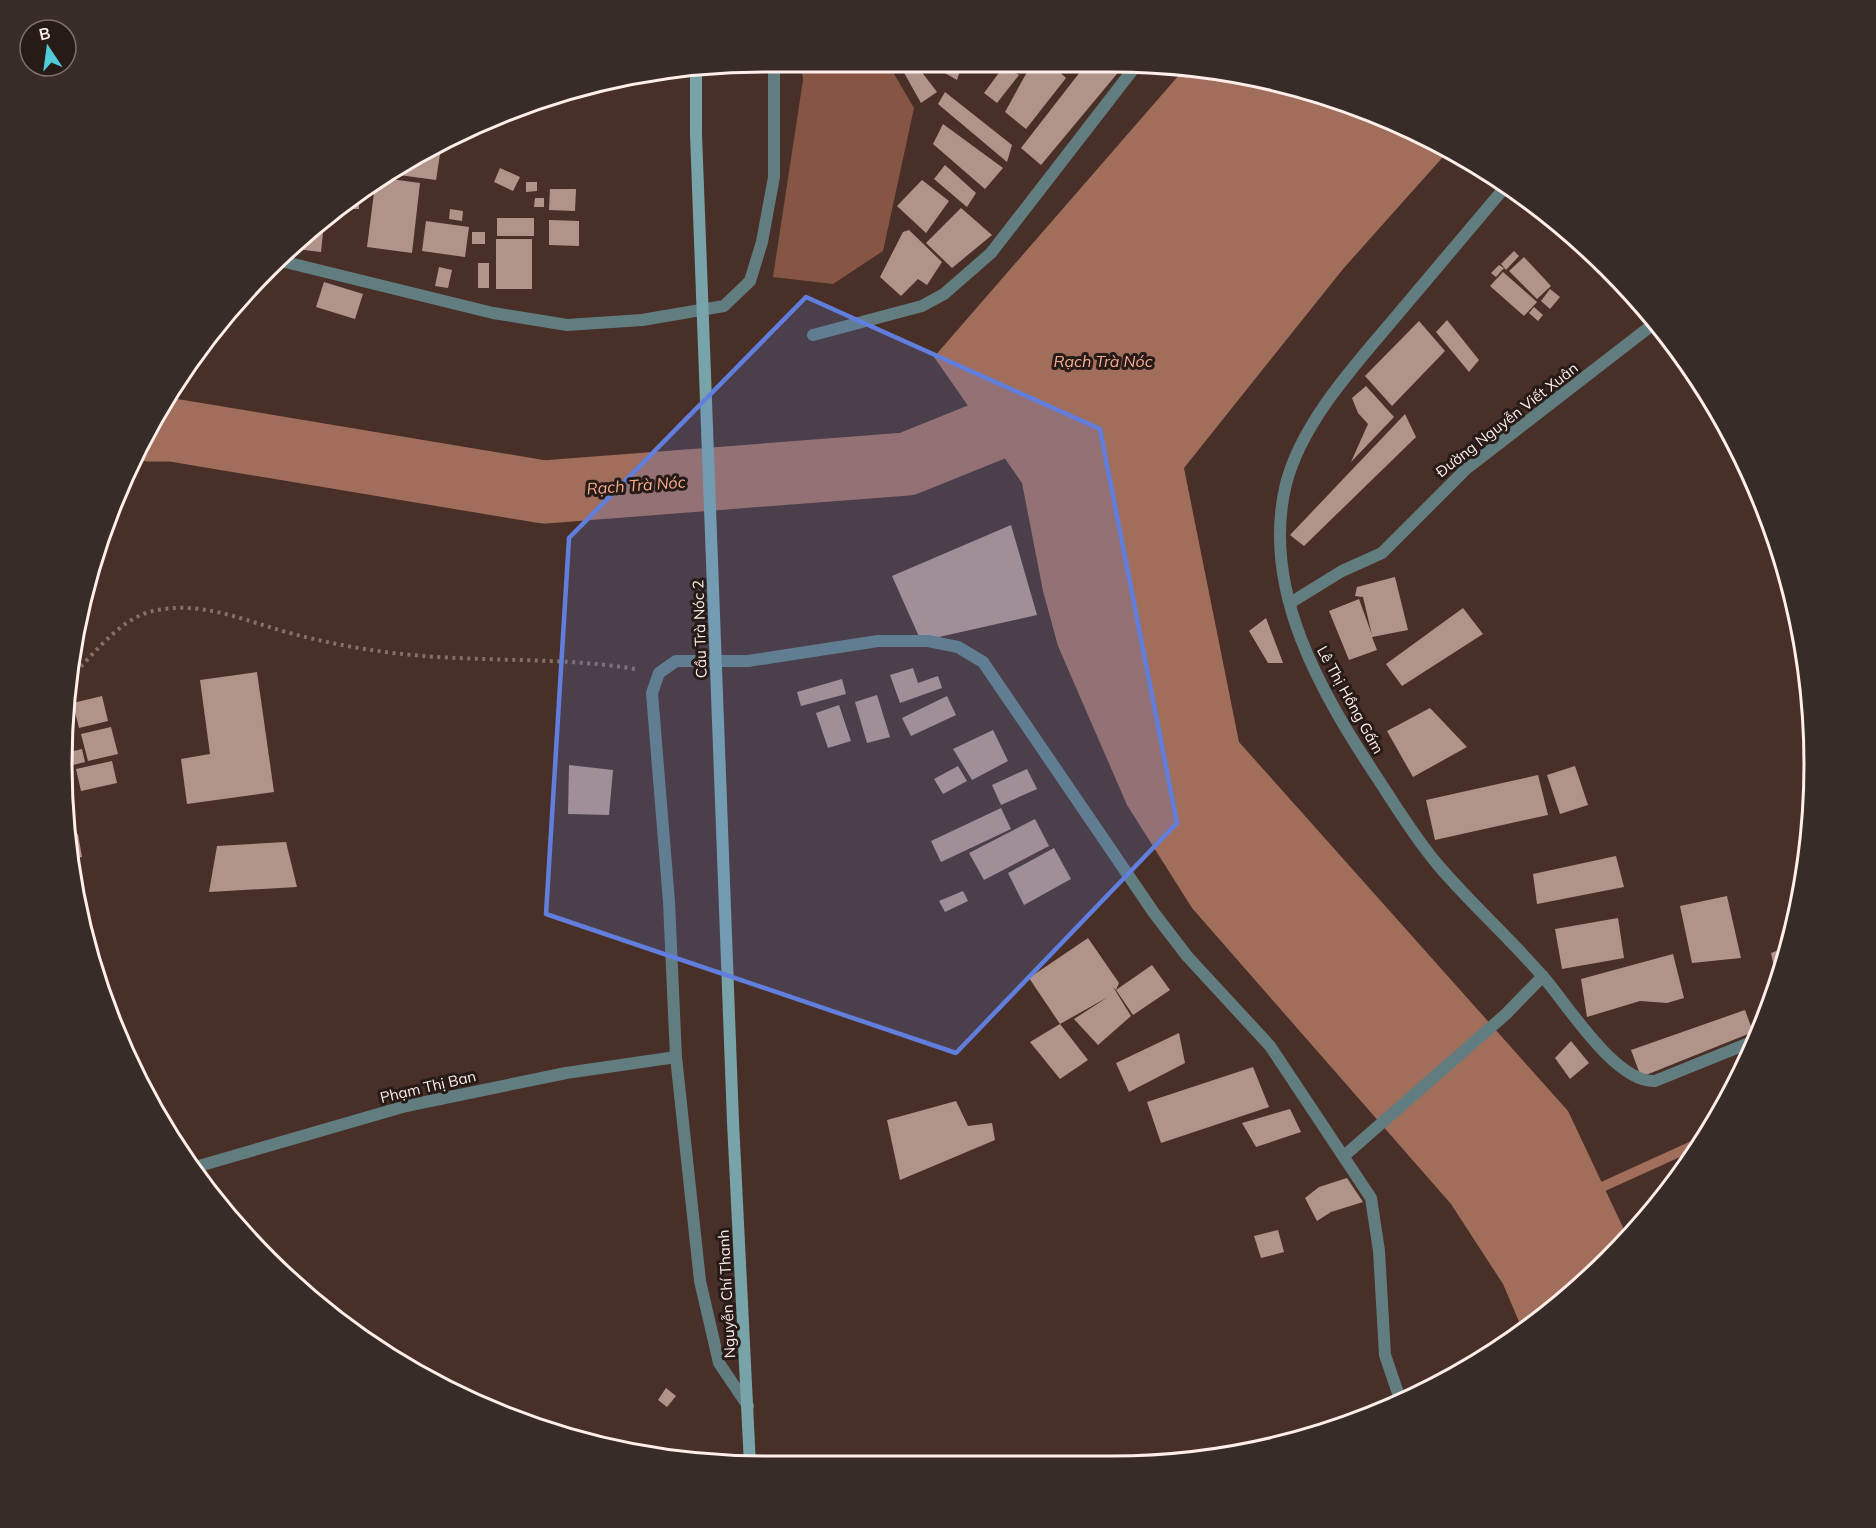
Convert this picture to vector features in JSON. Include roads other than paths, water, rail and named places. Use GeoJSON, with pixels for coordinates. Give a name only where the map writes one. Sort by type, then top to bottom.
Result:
{"type":"FeatureCollection","features":[{"type":"Feature","properties":{"kind":"main road","name":"Cầu Trà Nóc 2"},"geometry":{"type":"LineString","coordinates":[[696,76],[696,134],[733,1122]]}},
{"type":"Feature","properties":{"kind":"main road","name":"Nguyễn Chí Thanh"},"geometry":{"type":"LineString","coordinates":[[733,1122],[750,1456]]}},
{"type":"Feature","properties":{"kind":"street"},"geometry":{"type":"LineString","coordinates":[[288,263],[493,313],[567,325],[642,320],[724,306],[750,281],[762,242],[774,177],[774,72]]}},
{"type":"Feature","properties":{"kind":"street"},"geometry":{"type":"LineString","coordinates":[[813,335],[922,306],[944,294],[991,253],[1131,72]]}},
{"type":"Feature","properties":{"kind":"street","name":"Lê Thị Hồng Gấm"},"geometry":{"type":"LineString","coordinates":[[1501,192],[1344,378],[1303,443],[1286,485],[1281,536],[1286,587],[1290,603],[1300,637],[1319,680],[1349,735],[1415,835],[1439,866],[1543,976],[1610,1059],[1641,1082],[1654,1081],[1744,1045]]}},
{"type":"Feature","properties":{"kind":"street","name":"Đường Nguyễn Viết Xuân"},"geometry":{"type":"LineString","coordinates":[[1290,603],[1342,571],[1382,553],[1466,469],[1648,328]]}},
{"type":"Feature","properties":{"kind":"street"},"geometry":{"type":"LineString","coordinates":[[748,1406],[719,1363],[700,1281],[676,1057],[669,902],[659,813],[652,693],[659,673],[676,661],[748,661],[878,641],[928,641],[958,647],[983,662],[1154,913],[1187,956],[1270,1046],[1371,1198],[1379,1251],[1385,1355],[1398,1394]]}},
{"type":"Feature","properties":{"kind":"street"},"geometry":{"type":"LineString","coordinates":[[1344,1156],[1506,1014],[1543,976]]}},
{"type":"Feature","properties":{"kind":"street","name":"Phạm Thị Ban"},"geometry":{"type":"LineString","coordinates":[[201,1165],[406,1106],[566,1073],[676,1057]]}},
{"type":"Feature","properties":{"kind":"water"},"geometry":{"type":"Polygon","coordinates":[[[1179,75],[1247,85],[1334,109],[1377,125],[1443,157],[1343,269],[1184,468],[1239,742],[1568,1111],[1624,1229],[1568,1284],[1519,1323],[1503,1284],[1451,1204],[1192,908],[1127,805],[1058,646],[1043,591],[1022,483],[934,357],[1179,75]]]}},
{"type":"Feature","properties":{"kind":"waterway","name":"Rạch Trà Nóc"},"geometry":{"type":"LineString","coordinates":[[158,430],[172,430],[544,492],[907,464],[1066,400]]}},
{"type":"Feature","properties":{"kind":"waterway"},"geometry":{"type":"LineString","coordinates":[[1591,1192],[1687,1149]]}}]}
